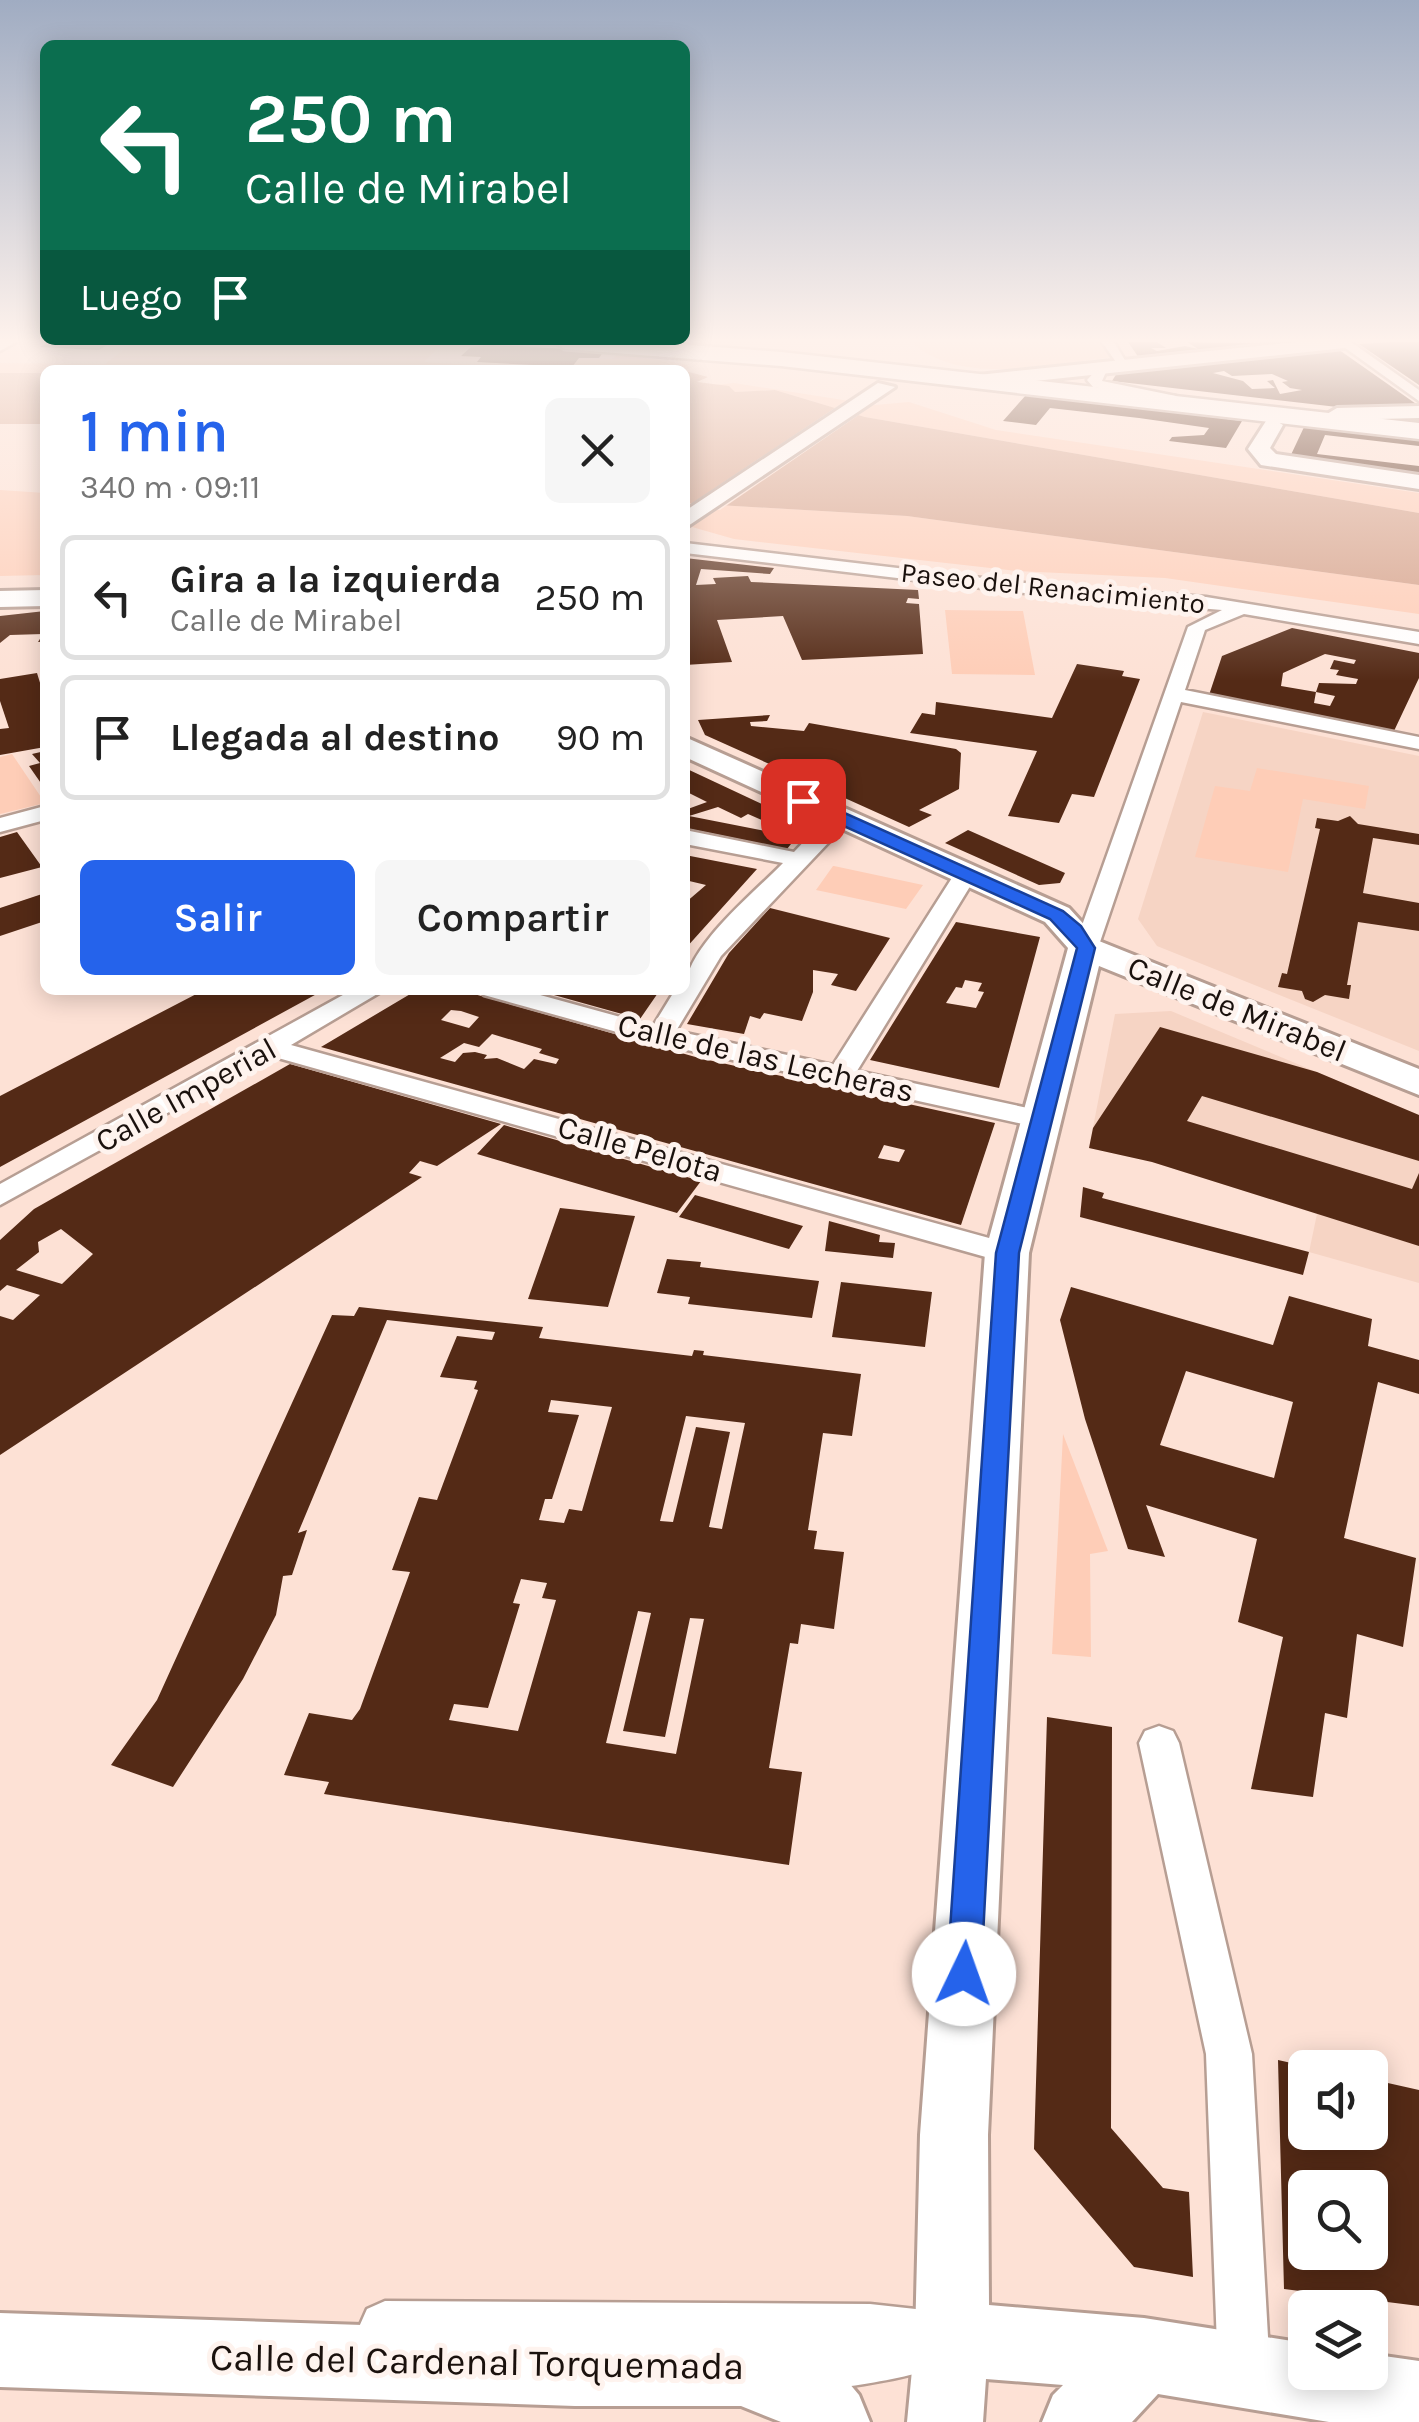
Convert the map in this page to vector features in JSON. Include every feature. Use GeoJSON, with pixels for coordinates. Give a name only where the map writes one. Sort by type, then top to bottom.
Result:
{"type":"FeatureCollection","features":[{"type":"Feature","properties":{"kind":"main road"},"geometry":{"type":"LineString","coordinates":[[690,518],[782,455]]}},
{"type":"Feature","properties":{"kind":"main road"},"geometry":{"type":"LineString","coordinates":[[1267,455],[1282,465],[1419,482]]}},
{"type":"Feature","properties":{"kind":"main road"},"geometry":{"type":"LineString","coordinates":[[0,584],[40,584]]}},
{"type":"Feature","properties":{"kind":"main road"},"geometry":{"type":"LineString","coordinates":[[0,598],[40,598]]}},
{"type":"Feature","properties":{"kind":"main road","name":"Calle de Mirabel"},"geometry":{"type":"LineString","coordinates":[[690,748],[1057,915],[1075,930],[1086,948],[1419,1083]]}},
{"type":"Feature","properties":{"kind":"main road"},"geometry":{"type":"LineString","coordinates":[[945,2422],[952,2339],[954,2135],[1008,1253],[1086,948]]}},
{"type":"Feature","properties":{"kind":"main road","name":"Calle del Cardenal Torquemada"},"geometry":{"type":"LineString","coordinates":[[952,2339],[1144,2355],[1244,2372],[1343,2406],[1419,2400]]}},
{"type":"Feature","properties":{"kind":"main road","name":"Calle del Cardenal Torquemada"},"geometry":{"type":"LineString","coordinates":[[0,2350],[575,2369],[741,2369]]}},
{"type":"Feature","properties":{"kind":"main road"},"geometry":{"type":"LineString","coordinates":[[1080,2422],[1144,2355]]}},
{"type":"Feature","properties":{"kind":"main road"},"geometry":{"type":"LineString","coordinates":[[741,2369],[780,2380],[812,2398],[832,2422]]}},
{"type":"Feature","properties":{"kind":"street","name":"Paseo del Renacimiento"},"geometry":{"type":"LineString","coordinates":[[690,549],[1042,590],[1153,596],[1419,638]]}},
{"type":"Feature","properties":{"kind":"street"},"geometry":{"type":"LineString","coordinates":[[1153,596],[1181,609],[1197,627]]}},
{"type":"Feature","properties":{"kind":"street"},"geometry":{"type":"LineString","coordinates":[[1086,948],[1197,627],[1220,614],[1248,608]]}},
{"type":"Feature","properties":{"kind":"street"},"geometry":{"type":"LineString","coordinates":[[1173,694],[1416,737]]}},
{"type":"Feature","properties":{"kind":"street"},"geometry":{"type":"LineString","coordinates":[[10,822],[40,814]]}},
{"type":"Feature","properties":{"kind":"street"},"geometry":{"type":"LineString","coordinates":[[690,987],[711,952],[839,818]]}},
{"type":"Feature","properties":{"kind":"street"},"geometry":{"type":"LineString","coordinates":[[10,822],[40,829]]}},
{"type":"Feature","properties":{"kind":"street"},"geometry":{"type":"LineString","coordinates":[[690,839],[796,859]]}},
{"type":"Feature","properties":{"kind":"street"},"geometry":{"type":"LineString","coordinates":[[840,1077],[965,875]]}},
{"type":"Feature","properties":{"kind":"street","name":"Calle Imperial"},"geometry":{"type":"LineString","coordinates":[[0,1196],[362,995]]}},
{"type":"Feature","properties":{"kind":"street","name":"Calle de las Lecheras"},"geometry":{"type":"LineString","coordinates":[[511,995],[660,1036],[1041,1119]]}},
{"type":"Feature","properties":{"kind":"street"},"geometry":{"type":"LineString","coordinates":[[660,1036],[685,995]]}},
{"type":"Feature","properties":{"kind":"street","name":"Calle Pelota"},"geometry":{"type":"LineString","coordinates":[[271,1048],[1008,1253]]}},
{"type":"Feature","properties":{"kind":"street"},"geometry":{"type":"LineString","coordinates":[[1159,1743],[1229,2054],[1244,2372]]}},
{"type":"Feature","properties":{"kind":"street","name":"Calle del Cardenal Torquemada"},"geometry":{"type":"LineString","coordinates":[[0,2323],[870,2330],[952,2339]]}},
{"type":"Feature","properties":{"kind":"street","name":"Calle del Cardenal Torquemada"},"geometry":{"type":"LineString","coordinates":[[741,2369],[873,2356],[952,2339]]}},
{"type":"Feature","properties":{"kind":"shaded area"},"geometry":{"type":"Polygon","coordinates":[[[690,455],[1084,455],[1419,513],[1419,585],[907,516],[690,503],[690,455]]]}},
{"type":"Feature","properties":{"kind":"shaded area"},"geometry":{"type":"Polygon","coordinates":[[[1084,455],[1164,455],[1419,493],[1419,513],[1084,455]]]}},
{"type":"Feature","properties":{"kind":"shaded area"},"geometry":{"type":"Polygon","coordinates":[[[0,490],[40,493],[40,575],[0,576],[0,490]]]}},
{"type":"Feature","properties":{"kind":"shaded area"},"geometry":{"type":"Polygon","coordinates":[[[690,503],[907,516],[1419,585],[1419,614],[1165,578],[1017,571],[734,539],[690,526],[690,503]]]}},
{"type":"Feature","properties":{"kind":"shaded area"},"geometry":{"type":"Polygon","coordinates":[[[945,610],[1023,611],[1035,675],[952,674],[945,610]]]}},
{"type":"Feature","properties":{"kind":"shaded area"},"geometry":{"type":"Polygon","coordinates":[[[1203,712],[1419,756],[1419,1051],[1157,946],[1138,919],[1203,712]]]}},
{"type":"Feature","properties":{"kind":"shaded area"},"geometry":{"type":"Polygon","coordinates":[[[12,754],[40,796],[40,804],[0,814],[0,757],[12,754]]]}},
{"type":"Feature","properties":{"kind":"shaded area"},"geometry":{"type":"Polygon","coordinates":[[[1257,768],[1369,786],[1365,809],[1303,799],[1288,872],[1195,857],[1215,786],[1250,791],[1257,768]]]}},
{"type":"Feature","properties":{"kind":"shaded area"},"geometry":{"type":"Polygon","coordinates":[[[833,866],[923,885],[906,909],[816,890],[833,866]]]}},
{"type":"Feature","properties":{"kind":"shaded area"},"geometry":{"type":"Polygon","coordinates":[[[1171,1011],[1419,1115],[1419,1283],[1309,1252],[1317,1214],[1152,1162],[1089,1148],[1115,1014],[1171,1011]]]}},
{"type":"Feature","properties":{"kind":"shaded area"},"geometry":{"type":"Polygon","coordinates":[[[1063,1434],[1108,1551],[1090,1554],[1091,1657],[1052,1654],[1063,1434]]]}},
{"type":"Feature","properties":{"kind":"pier"},"geometry":{"type":"Polygon","coordinates":[[[764,455],[800,455],[720,510],[690,508],[764,455]]]}},
{"type":"Feature","properties":{"kind":"building"},"geometry":{"type":"Polygon","coordinates":[[[1291,455],[1326,455],[1419,466],[1419,475],[1289,459],[1291,455]]]}},
{"type":"Feature","properties":{"kind":"building"},"geometry":{"type":"Polygon","coordinates":[[[690,559],[774,568],[770,574],[701,569],[696,585],[716,584],[713,578],[748,576],[751,582],[918,590],[919,599],[908,598],[906,603],[919,604],[923,654],[802,660],[783,616],[717,620],[732,662],[690,665],[690,559]]]}},
{"type":"Feature","properties":{"kind":"building"},"geometry":{"type":"Polygon","coordinates":[[[40,612],[40,634],[10,635],[0,643],[0,616],[40,612]]]}},
{"type":"Feature","properties":{"kind":"building"},"geometry":{"type":"Polygon","coordinates":[[[1292,628],[1419,653],[1419,678],[1394,731],[1209,695],[1222,656],[1292,628]],[[1325,654],[1283,673],[1281,686],[1316,692],[1319,683],[1356,684],[1358,679],[1336,675],[1339,670],[1330,669],[1334,660],[1354,664],[1356,660],[1325,654]],[[1316,692],[1314,703],[1330,706],[1335,696],[1316,692]]]}},
{"type":"Feature","properties":{"kind":"building"},"geometry":{"type":"Polygon","coordinates":[[[1077,664],[1124,671],[1122,676],[1140,679],[1094,797],[1072,794],[1059,823],[1008,816],[1037,751],[910,733],[922,713],[935,715],[936,702],[1052,718],[1077,664]]]}},
{"type":"Feature","properties":{"kind":"building"},"geometry":{"type":"Polygon","coordinates":[[[37,673],[40,748],[0,755],[0,729],[9,728],[0,701],[0,679],[37,673]]]}},
{"type":"Feature","properties":{"kind":"building"},"geometry":{"type":"Polygon","coordinates":[[[770,715],[767,721],[750,722],[751,726],[804,731],[809,723],[956,749],[961,753],[959,789],[919,810],[932,815],[909,827],[705,735],[698,720],[770,715]]]}},
{"type":"Feature","properties":{"kind":"building"},"geometry":{"type":"Polygon","coordinates":[[[40,763],[40,782],[29,766],[40,763]]]}},
{"type":"Feature","properties":{"kind":"building"},"geometry":{"type":"Polygon","coordinates":[[[690,770],[807,824],[787,849],[690,829],[690,816],[765,831],[771,824],[748,814],[741,818],[718,807],[690,816],[690,808],[707,802],[690,794],[690,770]]]}},
{"type":"Feature","properties":{"kind":"building"},"geometry":{"type":"Polygon","coordinates":[[[1350,816],[1358,824],[1419,834],[1419,845],[1373,838],[1363,893],[1419,903],[1419,931],[1358,922],[1347,985],[1351,985],[1349,999],[1325,995],[1313,1002],[1305,999],[1302,991],[1278,987],[1282,973],[1287,974],[1320,829],[1315,828],[1317,818],[1338,821],[1350,816]]]}},
{"type":"Feature","properties":{"kind":"building"},"geometry":{"type":"Polygon","coordinates":[[[968,830],[1065,873],[1060,883],[1039,885],[945,843],[968,830]]]}},
{"type":"Feature","properties":{"kind":"building"},"geometry":{"type":"Polygon","coordinates":[[[17,832],[40,868],[0,878],[0,837],[17,832]]]}},
{"type":"Feature","properties":{"kind":"building"},"geometry":{"type":"Polygon","coordinates":[[[690,856],[757,869],[690,943],[690,899],[706,885],[690,881],[690,856]]]}},
{"type":"Feature","properties":{"kind":"building"},"geometry":{"type":"Polygon","coordinates":[[[40,895],[40,923],[0,936],[0,908],[40,895]]]}},
{"type":"Feature","properties":{"kind":"building"},"geometry":{"type":"Polygon","coordinates":[[[770,908],[890,938],[856,991],[831,985],[838,974],[813,970],[813,992],[802,1021],[764,1013],[760,1019],[750,1016],[744,1034],[687,1024],[729,953],[770,908]]]}},
{"type":"Feature","properties":{"kind":"building"},"geometry":{"type":"Polygon","coordinates":[[[956,922],[1040,937],[999,1088],[870,1060],[956,922]],[[965,980],[946,1003],[976,1008],[984,992],[978,991],[982,983],[965,980]]]}},
{"type":"Feature","properties":{"kind":"building"},"geometry":{"type":"Polygon","coordinates":[[[194,995],[315,995],[0,1167],[0,1096],[194,995]]]}},
{"type":"Feature","properties":{"kind":"building"},"geometry":{"type":"Polygon","coordinates":[[[409,995],[478,995],[699,1058],[995,1123],[961,1225],[321,1047],[409,995]],[[451,1010],[441,1020],[469,1028],[479,1017],[451,1010]],[[492,1034],[479,1047],[464,1043],[440,1058],[455,1062],[463,1053],[475,1052],[487,1055],[484,1059],[497,1058],[524,1069],[534,1059],[556,1064],[559,1059],[539,1053],[542,1049],[492,1034]],[[884,1145],[878,1158],[899,1162],[905,1150],[884,1145]]]}},
{"type":"Feature","properties":{"kind":"building"},"geometry":{"type":"Polygon","coordinates":[[[554,995],[657,995],[640,1019],[554,995]]]}},
{"type":"Feature","properties":{"kind":"building"},"geometry":{"type":"Polygon","coordinates":[[[1160,1027],[1317,1072],[1419,1115],[1419,1161],[1202,1096],[1187,1121],[1412,1189],[1419,1173],[1419,1246],[1152,1162],[1089,1148],[1093,1128],[1160,1027]]]}},
{"type":"Feature","properties":{"kind":"building"},"geometry":{"type":"Polygon","coordinates":[[[290,1064],[501,1124],[437,1166],[420,1161],[409,1173],[422,1177],[0,1455],[0,1316],[13,1320],[40,1295],[7,1285],[0,1291],[0,1240],[34,1209],[290,1064]],[[61,1229],[38,1242],[39,1252],[16,1270],[62,1284],[93,1254],[61,1229]]]}},
{"type":"Feature","properties":{"kind":"building"},"geometry":{"type":"Polygon","coordinates":[[[504,1125],[701,1181],[677,1213],[477,1154],[504,1125]]]}},
{"type":"Feature","properties":{"kind":"building"},"geometry":{"type":"Polygon","coordinates":[[[1083,1187],[1104,1193],[1102,1198],[1309,1252],[1303,1275],[1080,1217],[1083,1187]]]}},
{"type":"Feature","properties":{"kind":"building"},"geometry":{"type":"Polygon","coordinates":[[[695,1195],[803,1226],[789,1249],[679,1217],[695,1195]]]}},
{"type":"Feature","properties":{"kind":"building"},"geometry":{"type":"Polygon","coordinates":[[[560,1208],[635,1216],[608,1307],[528,1299],[560,1208]]]}},
{"type":"Feature","properties":{"kind":"building"},"geometry":{"type":"Polygon","coordinates":[[[829,1221],[880,1235],[879,1242],[895,1243],[893,1258],[825,1251],[829,1221]]]}},
{"type":"Feature","properties":{"kind":"building"},"geometry":{"type":"Polygon","coordinates":[[[667,1259],[701,1262],[700,1267],[819,1281],[812,1318],[688,1304],[690,1297],[657,1293],[667,1259]]]}},
{"type":"Feature","properties":{"kind":"building"},"geometry":{"type":"Polygon","coordinates":[[[841,1282],[932,1292],[925,1347],[832,1337],[841,1282]]]}},
{"type":"Feature","properties":{"kind":"building"},"geometry":{"type":"Polygon","coordinates":[[[1071,1287],[1273,1345],[1289,1296],[1372,1319],[1368,1346],[1419,1360],[1419,1394],[1378,1382],[1344,1538],[1416,1558],[1403,1647],[1357,1634],[1347,1718],[1325,1713],[1313,1797],[1251,1789],[1283,1637],[1238,1622],[1257,1539],[1146,1505],[1165,1557],[1128,1549],[1085,1419],[1060,1320],[1071,1287]],[[1186,1371],[1160,1445],[1274,1478],[1293,1402],[1186,1371]]]}},
{"type":"Feature","properties":{"kind":"building"},"geometry":{"type":"Polygon","coordinates":[[[359,1307],[543,1327],[539,1338],[692,1356],[694,1350],[704,1351],[703,1355],[861,1374],[852,1436],[823,1433],[808,1530],[817,1531],[814,1549],[844,1552],[834,1629],[801,1624],[798,1644],[790,1643],[769,1768],[802,1772],[789,1865],[324,1794],[329,1782],[284,1775],[309,1713],[352,1720],[360,1709],[410,1572],[392,1570],[419,1497],[437,1500],[478,1390],[474,1389],[477,1381],[440,1377],[457,1336],[492,1340],[495,1332],[387,1320],[298,1533],[307,1530],[292,1575],[283,1576],[276,1615],[243,1679],[173,1787],[111,1765],[157,1700],[332,1315],[354,1316],[359,1307]],[[551,1400],[548,1412],[579,1415],[552,1499],[545,1499],[539,1520],[564,1523],[569,1509],[582,1511],[612,1407],[551,1400]],[[686,1416],[660,1521],[673,1522],[696,1427],[730,1432],[709,1527],[722,1529],[745,1423],[686,1416]],[[521,1579],[513,1603],[520,1604],[488,1708],[454,1704],[449,1720],[518,1731],[556,1600],[542,1598],[547,1583],[521,1579]],[[638,1611],[606,1743],[676,1754],[704,1619],[690,1618],[665,1737],[623,1731],[651,1613],[638,1611]]]}},
{"type":"Feature","properties":{"kind":"building"},"geometry":{"type":"Polygon","coordinates":[[[1047,1717],[1112,1727],[1111,2128],[1163,2188],[1189,2192],[1193,2277],[1134,2267],[1034,2149],[1047,1717]]]}},
{"type":"Feature","properties":{"kind":"building"},"geometry":{"type":"Polygon","coordinates":[[[1278,2060],[1288,2062],[1288,2150],[1388,2150],[1388,2083],[1419,2090],[1419,2306],[1388,2302],[1388,2290],[1284,2289],[1278,2060]]]}},
{"type":"Feature","properties":{"kind":"route"},"geometry":{"type":"LineString","coordinates":[[803,801],[1057,915],[1075,930],[1086,948],[1008,1253],[964,1974]]}}]}
